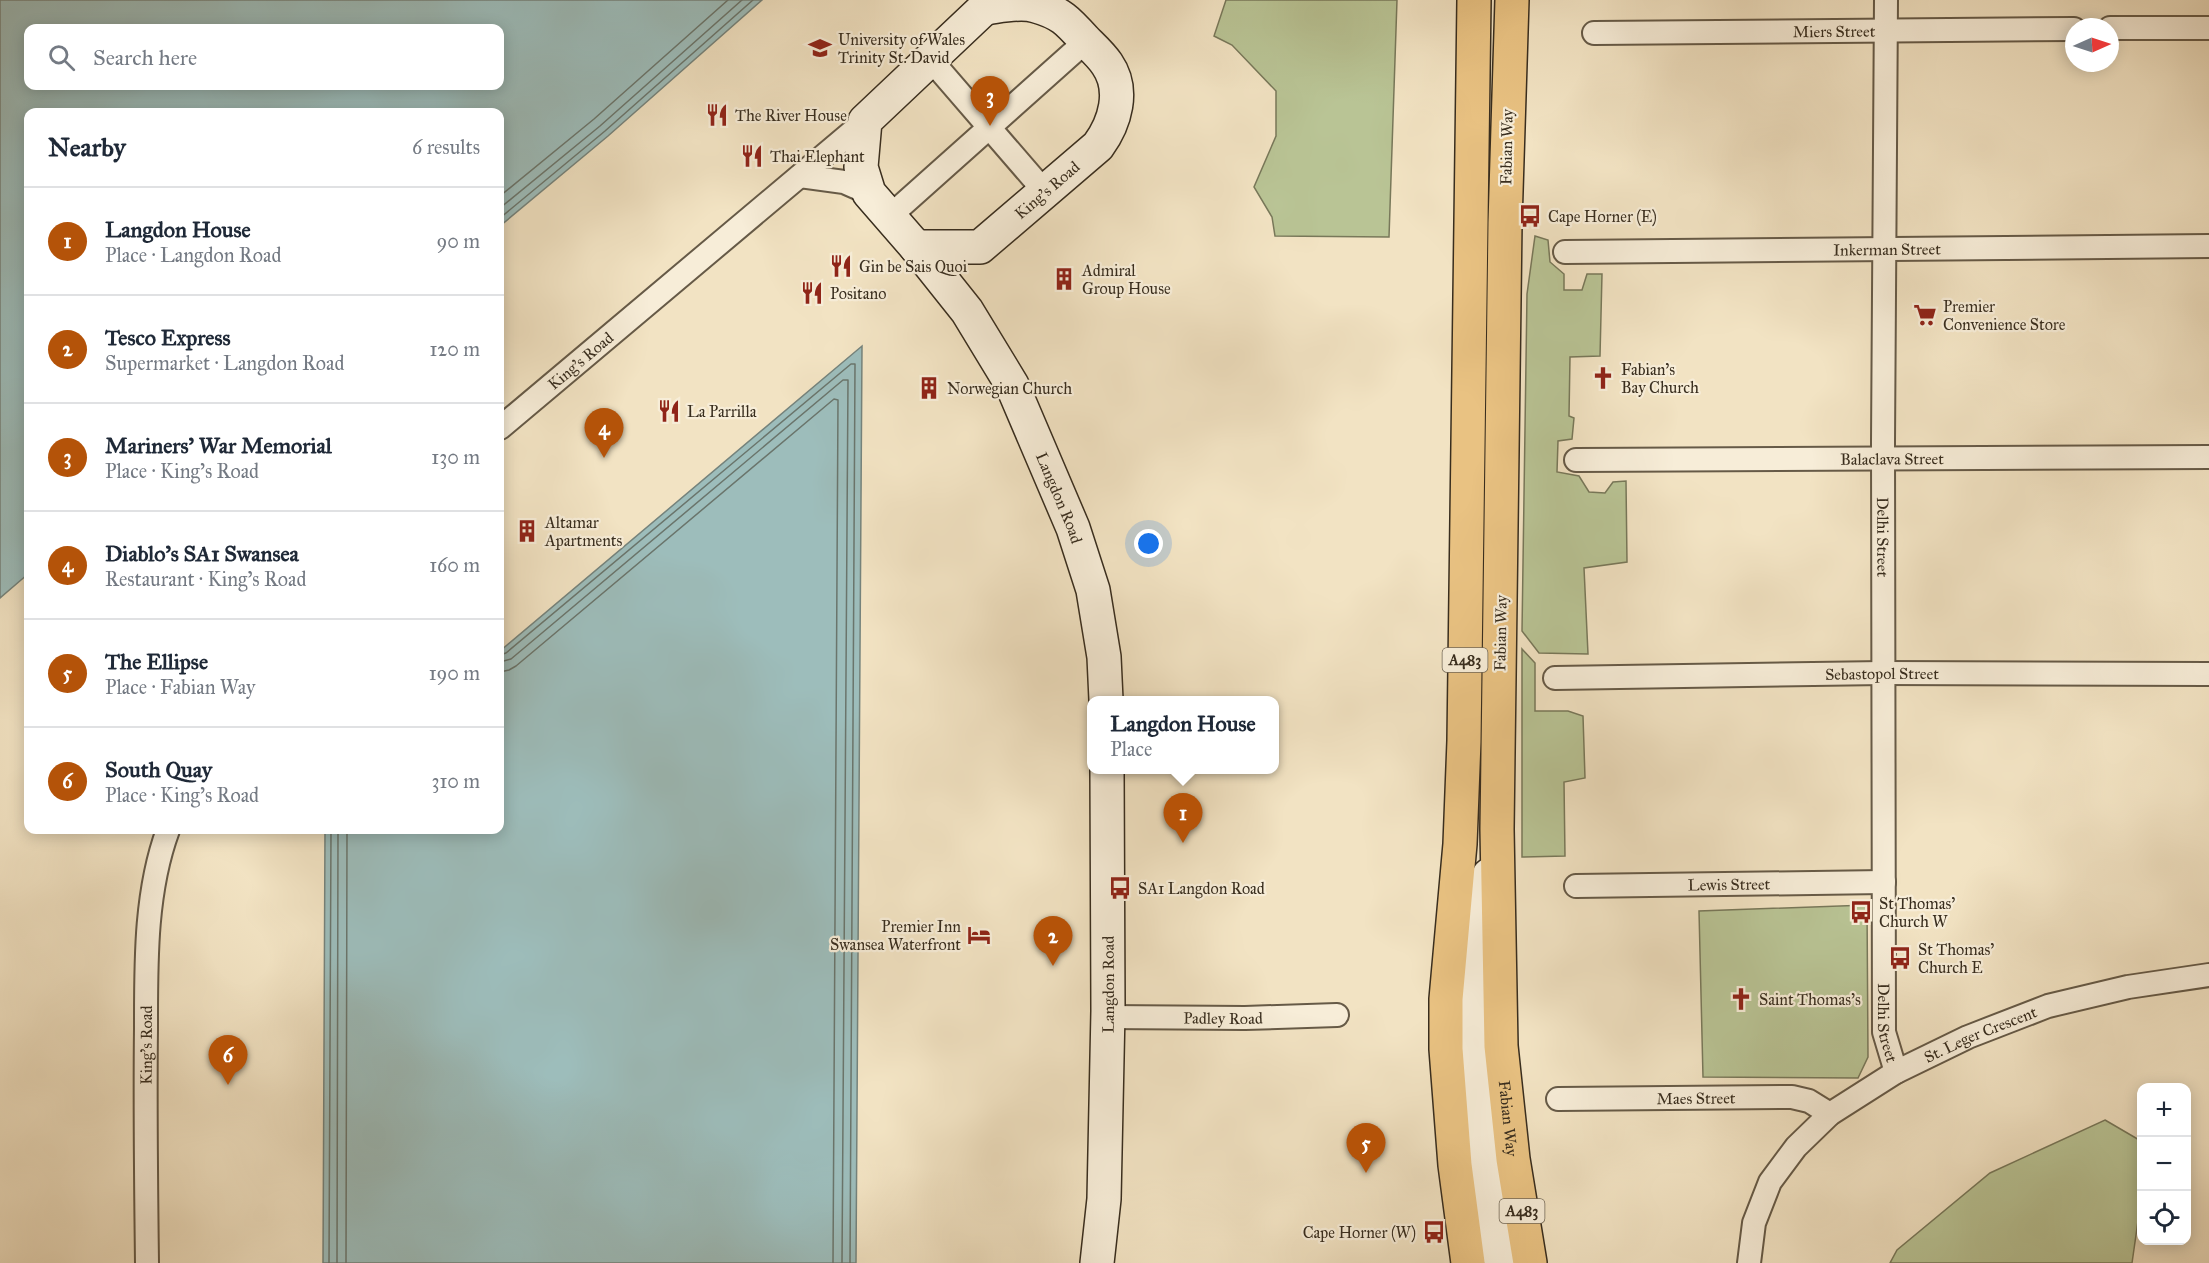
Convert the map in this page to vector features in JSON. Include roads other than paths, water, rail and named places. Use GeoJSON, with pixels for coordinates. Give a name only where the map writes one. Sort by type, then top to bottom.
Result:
{"type":"FeatureCollection","features":[{"type":"Feature","properties":{"kind":"highway","name":"Fabian Way"},"geometry":{"type":"LineString","coordinates":[[1468,1263],[1455,1165],[1446,1049],[1446,999],[1460,844],[1464,741],[1474,0]]}},
{"type":"Feature","properties":{"kind":"highway","name":"Fabian Way"},"geometry":{"type":"LineString","coordinates":[[1512,0],[1505,223],[1497,829],[1501,1046],[1513,1159],[1531,1263]]}},
{"type":"Feature","properties":{"kind":"street","name":"Delhi Street"},"geometry":{"type":"LineString","coordinates":[[1886,0],[1883,457],[1884,1032],[1896,1072]]}},
{"type":"Feature","properties":{"kind":"street","name":"King's Road"},"geometry":{"type":"LineString","coordinates":[[504,425],[865,121],[989,4],[1059,8],[1108,65],[1117,100],[1114,118],[1107,134],[1098,146],[980,247]]}},
{"type":"Feature","properties":{"kind":"street"},"geometry":{"type":"LineString","coordinates":[[2119,28],[2209,28]]}},
{"type":"Feature","properties":{"kind":"street","name":"Miers Street"},"geometry":{"type":"LineString","coordinates":[[1594,33],[2065,29]]}},
{"type":"Feature","properties":{"kind":"street"},"geometry":{"type":"LineString","coordinates":[[880,205],[988,127],[1086,41]]}},
{"type":"Feature","properties":{"kind":"street"},"geometry":{"type":"LineString","coordinates":[[931,60],[1045,192]]}},
{"type":"Feature","properties":{"kind":"street"},"geometry":{"type":"LineString","coordinates":[[865,121],[861,167],[880,205],[916,247],[980,247],[969,281],[967,311]]}},
{"type":"Feature","properties":{"kind":"street"},"geometry":{"type":"LineString","coordinates":[[800,176],[844,182],[880,205]]}},
{"type":"Feature","properties":{"kind":"street","name":"Inkerman Street"},"geometry":{"type":"LineString","coordinates":[[1565,252],[2209,246]]}},
{"type":"Feature","properties":{"kind":"street","name":"Langdon Road"},"geometry":{"type":"LineString","coordinates":[[916,247],[967,311],[1012,385],[1073,528],[1093,590],[1104,657],[1106,696]]}},
{"type":"Feature","properties":{"kind":"street","name":"Balaclava Street"},"geometry":{"type":"LineString","coordinates":[[1576,460],[2209,457]]}},
{"type":"Feature","properties":{"kind":"street","name":"Sebastopol Street"},"geometry":{"type":"LineString","coordinates":[[1555,678],[1883,674],[2209,674]]}},
{"type":"Feature","properties":{"kind":"street","name":"Langdon Road"},"geometry":{"type":"LineString","coordinates":[[1097,1263],[1104,1199],[1107,774]]}},
{"type":"Feature","properties":{"kind":"street"},"geometry":{"type":"LineString","coordinates":[[1497,829],[1483,913],[1474,1004],[1480,1109],[1490,1205],[1502,1263]]}},
{"type":"Feature","properties":{"kind":"street","name":"King's Road"},"geometry":{"type":"LineString","coordinates":[[147,1263],[144,1118],[146,959],[157,858],[166,834]]}},
{"type":"Feature","properties":{"kind":"street","name":"Lewis Street"},"geometry":{"type":"LineString","coordinates":[[1576,886],[1884,882]]}},
{"type":"Feature","properties":{"kind":"street","name":"St. Leger Crescent"},"geometry":{"type":"LineString","coordinates":[[1749,1263],[1754,1223],[1770,1182],[1796,1147],[1830,1114],[1896,1072],[1968,1037],[2048,1006],[2128,987],[2209,975]]}},
{"type":"Feature","properties":{"kind":"street","name":"Padley Road"},"geometry":{"type":"LineString","coordinates":[[1107,1017],[1245,1018],[1337,1015]]}},
{"type":"Feature","properties":{"kind":"street","name":"Maes Street"},"geometry":{"type":"LineString","coordinates":[[1558,1099],[1792,1096],[1809,1101],[1830,1114]]}},
{"type":"Feature","properties":{"kind":"street","name":"Langdon Road"},"geometry":{"type":"LineString","coordinates":[[1104,1199],[1112,1263]]}},
{"type":"Feature","properties":{"kind":"water"},"geometry":{"type":"Polygon","coordinates":[[[0,0],[762,0],[608,136],[504,223],[504,108],[24,108],[24,577],[0,598],[0,0]]]}},
{"type":"Feature","properties":{"kind":"water"},"geometry":{"type":"Polygon","coordinates":[[[862,346],[856,1263],[323,1263],[325,834],[504,834],[504,648],[862,346]]]}},
{"type":"Feature","properties":{"kind":"place","name":"University of Wales Trinity St. David"},"geometry":{"type":"Point","coordinates":[820,48]}},
{"type":"Feature","properties":{"kind":"place","name":"The River House"},"geometry":{"type":"Point","coordinates":[717,115]}},
{"type":"Feature","properties":{"kind":"place","name":"Mariners' War Memorial"},"geometry":{"type":"Point","coordinates":[990,126]}},
{"type":"Feature","properties":{"kind":"place","name":"Thai Elephant"},"geometry":{"type":"Point","coordinates":[752,156]}},
{"type":"Feature","properties":{"kind":"place","name":"Cape Horner (E)"},"geometry":{"type":"Point","coordinates":[1530,216]}},
{"type":"Feature","properties":{"kind":"place","name":"Gin be Sais Quoi"},"geometry":{"type":"Point","coordinates":[841,266]}},
{"type":"Feature","properties":{"kind":"place","name":"Admiral Group House"},"geometry":{"type":"Point","coordinates":[1064,279]}},
{"type":"Feature","properties":{"kind":"place","name":"Positano"},"geometry":{"type":"Point","coordinates":[812,293]}},
{"type":"Feature","properties":{"kind":"place","name":"Premier Convenience Store"},"geometry":{"type":"Point","coordinates":[1925,315]}},
{"type":"Feature","properties":{"kind":"place","name":"Fabian's Bay Church"},"geometry":{"type":"Point","coordinates":[1603,378]}},
{"type":"Feature","properties":{"kind":"place","name":"Norwegian Church"},"geometry":{"type":"Point","coordinates":[929,388]}},
{"type":"Feature","properties":{"kind":"place","name":"La Parrilla"},"geometry":{"type":"Point","coordinates":[669,411]}},
{"type":"Feature","properties":{"kind":"place","name":"Diablo's SA1 Swansea"},"geometry":{"type":"Point","coordinates":[604,458]}},
{"type":"Feature","properties":{"kind":"place","name":"Altamar Apartments"},"geometry":{"type":"Point","coordinates":[527,531]}},
{"type":"Feature","properties":{"kind":"place","name":"Langdon House"},"geometry":{"type":"Point","coordinates":[1183,843]}},
{"type":"Feature","properties":{"kind":"place","name":"SA1 Langdon Road"},"geometry":{"type":"Point","coordinates":[1120,888]}},
{"type":"Feature","properties":{"kind":"place","name":"St Thomas' Church W"},"geometry":{"type":"Point","coordinates":[1861,912]}},
{"type":"Feature","properties":{"kind":"place","name":"Premier Inn Swansea Waterfront"},"geometry":{"type":"Point","coordinates":[979,935]}},
{"type":"Feature","properties":{"kind":"place","name":"St Thomas' Church E"},"geometry":{"type":"Point","coordinates":[1900,958]}},
{"type":"Feature","properties":{"kind":"place","name":"Tesco Express"},"geometry":{"type":"Point","coordinates":[1053,966]}},
{"type":"Feature","properties":{"kind":"place","name":"Saint Thomas's"},"geometry":{"type":"Point","coordinates":[1741,999]}},
{"type":"Feature","properties":{"kind":"place","name":"South Quay"},"geometry":{"type":"Point","coordinates":[228,1085]}},
{"type":"Feature","properties":{"kind":"place","name":"The Ellipse"},"geometry":{"type":"Point","coordinates":[1366,1173]}},
{"type":"Feature","properties":{"kind":"place","name":"Cape Horner (W)"},"geometry":{"type":"Point","coordinates":[1434,1232]}}]}
